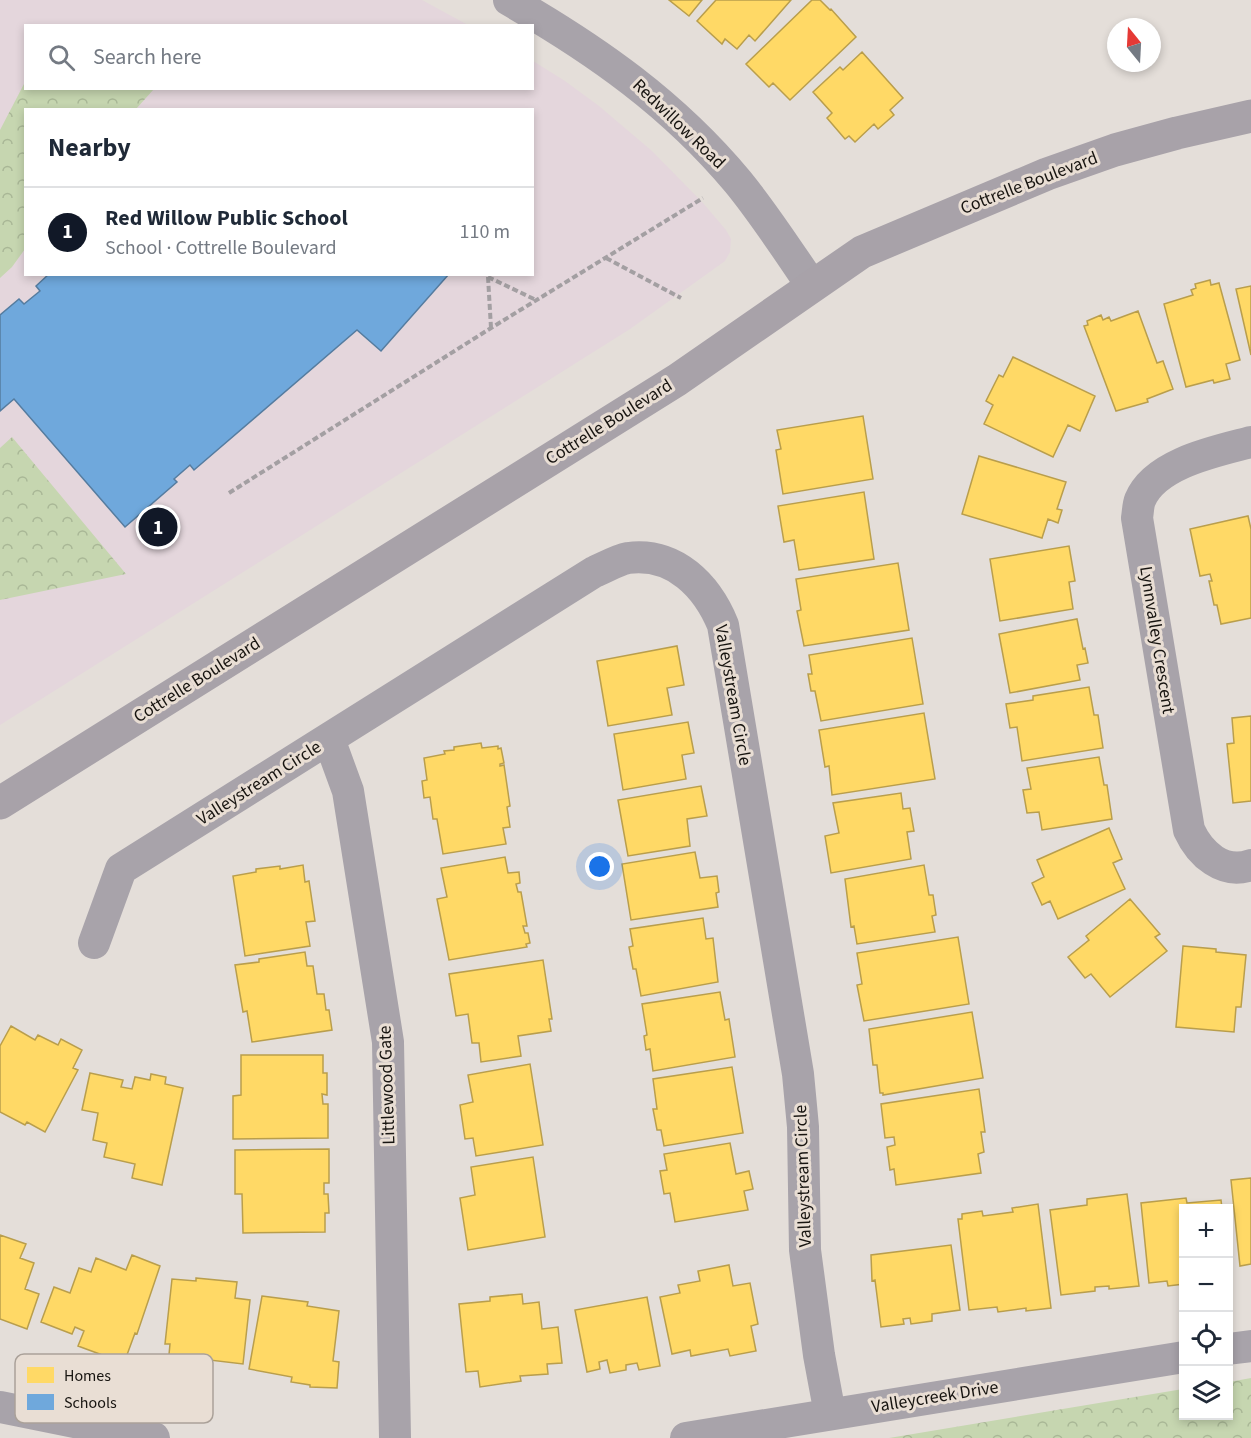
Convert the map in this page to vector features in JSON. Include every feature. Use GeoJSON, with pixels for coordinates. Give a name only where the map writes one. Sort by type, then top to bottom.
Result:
{"type":"FeatureCollection","features":[{"type":"Feature","properties":{"kind":"main road","name":"Cottrelle Boulevard"},"geometry":{"type":"LineString","coordinates":[[0,803],[677,380],[862,252],[1047,174],[1115,150],[1251,116]]}},
{"type":"Feature","properties":{"kind":"street","name":"Redwillow Road"},"geometry":{"type":"LineString","coordinates":[[509,0],[624,72],[659,100],[738,182],[812,286]]}},
{"type":"Feature","properties":{"kind":"street","name":"Lynnvalley Crescent"},"geometry":{"type":"LineString","coordinates":[[1251,442],[1202,456],[1161,474],[1146,488],[1139,501],[1137,518],[1189,830],[1196,844],[1209,858],[1224,867],[1251,865]]}},
{"type":"Feature","properties":{"kind":"street","name":"Valleystream Circle"},"geometry":{"type":"LineString","coordinates":[[94,943],[121,869],[594,572],[627,558],[658,559],[683,570],[704,590],[723,625],[798,1074],[803,1127],[805,1250],[819,1355],[830,1414]]}},
{"type":"Feature","properties":{"kind":"street","name":"Littlewood Gate"},"geometry":{"type":"LineString","coordinates":[[329,739],[348,790],[388,1042],[395,1438]]}},
{"type":"Feature","properties":{"kind":"street"},"geometry":{"type":"LineString","coordinates":[[1233,1348],[1251,1346]]}},
{"type":"Feature","properties":{"kind":"street","name":"Valleycreek Drive"},"geometry":{"type":"LineString","coordinates":[[686,1438],[1179,1358]]}},
{"type":"Feature","properties":{"kind":"street"},"geometry":{"type":"LineString","coordinates":[[0,1407],[15,1410]]}},
{"type":"Feature","properties":{"kind":"street"},"geometry":{"type":"LineString","coordinates":[[79,1423],[154,1438]]}},
{"type":"Feature","properties":{"kind":"path"},"geometry":{"type":"LineString","coordinates":[[229,494],[491,328],[703,198]]}},
{"type":"Feature","properties":{"kind":"path"},"geometry":{"type":"LineString","coordinates":[[606,258],[681,298]]}},
{"type":"Feature","properties":{"kind":"path"},"geometry":{"type":"LineString","coordinates":[[491,328],[488,276],[537,300]]}},
{"type":"Feature","properties":{"kind":"shaded area"},"geometry":{"type":"Polygon","coordinates":[[[0,0],[422,0],[466,24],[24,24],[24,90],[534,90],[534,62],[599,106],[652,151],[703,203],[731,239],[730,252],[725,261],[630,329],[0,725],[0,0]]]}},
{"type":"Feature","properties":{"kind":"green space"},"geometry":{"type":"Polygon","coordinates":[[[24,84],[24,90],[153,90],[137,108],[24,108],[24,250],[12,267],[0,278],[0,130],[24,84]]]}},
{"type":"Feature","properties":{"kind":"green space"},"geometry":{"type":"Polygon","coordinates":[[[12,437],[126,574],[0,600],[0,448],[12,437]]]}},
{"type":"Feature","properties":{"kind":"green space"},"geometry":{"type":"Polygon","coordinates":[[[1251,1378],[1251,1438],[889,1438],[1179,1390],[1179,1420],[1233,1420],[1233,1381],[1251,1378]]]}},
{"type":"Feature","properties":{"kind":"building: Homes"},"geometry":{"type":"Polygon","coordinates":[[[669,0],[702,0],[689,16],[669,0]]]}},
{"type":"Feature","properties":{"kind":"building: Homes"},"geometry":{"type":"Polygon","coordinates":[[[716,0],[791,0],[755,41],[749,35],[737,49],[725,39],[722,44],[697,21],[716,0]]]}},
{"type":"Feature","properties":{"kind":"building: Homes"},"geometry":{"type":"Polygon","coordinates":[[[812,0],[820,0],[831,9],[856,37],[790,100],[773,83],[769,87],[746,64],[812,0]]]}},
{"type":"Feature","properties":{"kind":"building: Homes"},"geometry":{"type":"Polygon","coordinates":[[[862,52],[903,98],[890,110],[894,115],[878,129],[874,124],[855,142],[849,136],[845,139],[827,118],[832,113],[813,92],[840,67],[843,70],[862,52]]]}},
{"type":"Feature","properties":{"kind":"building: Homes"},"geometry":{"type":"Polygon","coordinates":[[[1210,280],[1211,285],[1219,283],[1240,360],[1226,364],[1230,379],[1214,383],[1213,380],[1186,387],[1164,304],[1193,295],[1191,290],[1196,288],[1195,284],[1210,280]]]}},
{"type":"Feature","properties":{"kind":"building: Homes"},"geometry":{"type":"Polygon","coordinates":[[[1251,286],[1251,355],[1236,289],[1251,286]]]}},
{"type":"Feature","properties":{"kind":"building: Homes"},"geometry":{"type":"Polygon","coordinates":[[[1138,311],[1157,363],[1163,361],[1173,389],[1147,399],[1148,402],[1116,411],[1084,326],[1088,325],[1087,321],[1101,315],[1103,320],[1109,317],[1111,321],[1138,311]]]}},
{"type":"Feature","properties":{"kind":"building: Homes"},"geometry":{"type":"Polygon","coordinates":[[[1013,357],[1095,396],[1080,431],[1068,425],[1053,457],[984,424],[993,405],[986,401],[999,375],[1003,377],[1013,357]]]}},
{"type":"Feature","properties":{"kind":"building: Homes"},"geometry":{"type":"Polygon","coordinates":[[[863,416],[873,479],[783,494],[776,450],[781,449],[777,430],[863,416]]]}},
{"type":"Feature","properties":{"kind":"building: Homes"},"geometry":{"type":"Polygon","coordinates":[[[979,456],[1066,482],[1057,509],[1062,510],[1058,523],[1048,519],[1042,538],[962,514],[979,456]]]}},
{"type":"Feature","properties":{"kind":"building: Homes"},"geometry":{"type":"Polygon","coordinates":[[[864,492],[874,559],[799,570],[794,540],[784,542],[778,506],[864,492]]]}},
{"type":"Feature","properties":{"kind":"building: Homes"},"geometry":{"type":"Polygon","coordinates":[[[1248,516],[1251,529],[1251,618],[1221,624],[1217,605],[1214,605],[1209,581],[1212,581],[1210,574],[1200,576],[1190,529],[1248,516]]]}},
{"type":"Feature","properties":{"kind":"building: Homes"},"geometry":{"type":"Polygon","coordinates":[[[1069,546],[1075,581],[1069,582],[1073,609],[1000,621],[990,559],[1069,546]]]}},
{"type":"Feature","properties":{"kind":"building: Homes"},"geometry":{"type":"Polygon","coordinates":[[[898,563],[909,630],[804,646],[797,611],[801,610],[796,579],[898,563]]]}},
{"type":"Feature","properties":{"kind":"building: Homes"},"geometry":{"type":"Polygon","coordinates":[[[1077,619],[1088,663],[1077,665],[1080,680],[1010,693],[999,634],[1077,619]]]}},
{"type":"Feature","properties":{"kind":"building: Homes"},"geometry":{"type":"Polygon","coordinates":[[[912,638],[923,704],[821,721],[815,691],[811,691],[808,674],[812,674],[809,655],[912,638]]]}},
{"type":"Feature","properties":{"kind":"building: Homes"},"geometry":{"type":"Polygon","coordinates":[[[677,646],[684,685],[667,688],[672,715],[608,726],[597,661],[677,646]]]}},
{"type":"Feature","properties":{"kind":"building: Homes"},"geometry":{"type":"Polygon","coordinates":[[[1089,687],[1094,715],[1098,715],[1103,748],[1022,761],[1017,727],[1010,728],[1006,704],[1033,700],[1033,696],[1089,687]]]}},
{"type":"Feature","properties":{"kind":"building: Homes"},"geometry":{"type":"Polygon","coordinates":[[[924,713],[935,779],[832,795],[829,766],[825,767],[819,730],[924,713]]]}},
{"type":"Feature","properties":{"kind":"building: Homes"},"geometry":{"type":"Polygon","coordinates":[[[1251,716],[1251,801],[1233,803],[1227,744],[1234,743],[1232,718],[1251,716]]]}},
{"type":"Feature","properties":{"kind":"building: Homes"},"geometry":{"type":"Polygon","coordinates":[[[688,722],[694,753],[682,755],[686,779],[623,790],[614,734],[688,722]]]}},
{"type":"Feature","properties":{"kind":"building: Homes"},"geometry":{"type":"Polygon","coordinates":[[[481,743],[482,748],[498,746],[498,749],[501,748],[504,763],[500,766],[504,765],[510,806],[507,807],[510,827],[503,828],[506,844],[443,854],[437,819],[433,819],[430,797],[424,798],[422,781],[427,780],[424,758],[445,754],[444,751],[454,750],[454,747],[481,743]]]}},
{"type":"Feature","properties":{"kind":"building: Homes"},"geometry":{"type":"Polygon","coordinates":[[[1099,757],[1104,785],[1107,785],[1112,819],[1042,830],[1039,812],[1027,813],[1023,790],[1031,789],[1027,768],[1099,757]]]}},
{"type":"Feature","properties":{"kind":"building: Homes"},"geometry":{"type":"Polygon","coordinates":[[[701,786],[707,816],[687,819],[690,846],[628,856],[618,800],[701,786]]]}},
{"type":"Feature","properties":{"kind":"building: Homes"},"geometry":{"type":"Polygon","coordinates":[[[901,793],[903,809],[910,808],[914,831],[907,832],[911,859],[831,873],[825,836],[839,833],[833,803],[901,793]]]}},
{"type":"Feature","properties":{"kind":"building: Homes"},"geometry":{"type":"Polygon","coordinates":[[[1109,828],[1122,859],[1113,863],[1125,889],[1058,919],[1050,901],[1042,905],[1032,883],[1044,877],[1037,860],[1109,828]]]}},
{"type":"Feature","properties":{"kind":"building: Homes"},"geometry":{"type":"Polygon","coordinates":[[[695,852],[700,878],[717,876],[718,907],[631,920],[622,864],[695,852]]]}},
{"type":"Feature","properties":{"kind":"building: Homes"},"geometry":{"type":"Polygon","coordinates":[[[505,857],[508,873],[519,872],[520,883],[516,884],[518,892],[521,892],[527,926],[523,926],[525,933],[528,933],[530,943],[526,944],[527,947],[449,960],[437,899],[447,897],[441,868],[505,857]]]}},
{"type":"Feature","properties":{"kind":"building: Homes"},"geometry":{"type":"Polygon","coordinates":[[[303,865],[305,882],[309,881],[315,921],[306,922],[310,946],[245,956],[233,876],[256,872],[256,869],[280,866],[280,869],[303,865]]]}},
{"type":"Feature","properties":{"kind":"building: Homes"},"geometry":{"type":"Polygon","coordinates":[[[924,865],[929,895],[933,895],[936,915],[932,916],[935,932],[857,944],[854,926],[851,927],[845,879],[924,865]]]}},
{"type":"Feature","properties":{"kind":"building: Homes"},"geometry":{"type":"Polygon","coordinates":[[[1130,899],[1160,934],[1155,937],[1167,951],[1110,997],[1091,974],[1085,978],[1068,957],[1089,940],[1086,936],[1130,899]]]}},
{"type":"Feature","properties":{"kind":"building: Homes"},"geometry":{"type":"Polygon","coordinates":[[[703,918],[706,939],[713,938],[718,982],[641,996],[629,947],[633,946],[630,929],[703,918]]]}},
{"type":"Feature","properties":{"kind":"building: Homes"},"geometry":{"type":"Polygon","coordinates":[[[958,937],[969,1004],[864,1021],[857,985],[862,984],[857,953],[958,937]]]}},
{"type":"Feature","properties":{"kind":"building: Homes"},"geometry":{"type":"Polygon","coordinates":[[[1183,946],[1246,955],[1241,1007],[1236,1007],[1234,1032],[1176,1027],[1183,946]]]}},
{"type":"Feature","properties":{"kind":"building: Homes"},"geometry":{"type":"Polygon","coordinates":[[[305,952],[307,966],[313,966],[317,994],[324,994],[332,1030],[252,1042],[247,1011],[243,1012],[235,965],[305,952]]]}},
{"type":"Feature","properties":{"kind":"building: Homes"},"geometry":{"type":"Polygon","coordinates":[[[543,960],[552,1019],[549,1019],[551,1031],[518,1036],[521,1056],[481,1062],[479,1043],[472,1043],[468,1014],[456,1016],[449,974],[543,960]]]}},
{"type":"Feature","properties":{"kind":"building: Homes"},"geometry":{"type":"Polygon","coordinates":[[[720,992],[725,1020],[729,1019],[735,1057],[653,1071],[650,1049],[646,1050],[644,1036],[647,1035],[642,1004],[720,992]]]}},
{"type":"Feature","properties":{"kind":"building: Homes"},"geometry":{"type":"Polygon","coordinates":[[[972,1012],[983,1078],[883,1095],[880,1093],[877,1065],[873,1065],[869,1029],[972,1012]]]}},
{"type":"Feature","properties":{"kind":"building: Homes"},"geometry":{"type":"Polygon","coordinates":[[[11,1026],[35,1040],[38,1035],[58,1045],[61,1039],[82,1050],[73,1068],[78,1070],[45,1132],[27,1122],[25,1125],[0,1112],[0,1046],[11,1026]]]}},
{"type":"Feature","properties":{"kind":"building: Homes"},"geometry":{"type":"Polygon","coordinates":[[[241,1055],[323,1055],[323,1073],[327,1073],[327,1095],[322,1094],[323,1104],[328,1104],[328,1138],[233,1139],[233,1096],[241,1095],[241,1055]]]}},
{"type":"Feature","properties":{"kind":"building: Homes"},"geometry":{"type":"Polygon","coordinates":[[[530,1064],[543,1145],[476,1156],[473,1138],[465,1139],[460,1105],[473,1102],[468,1075],[530,1064]]]}},
{"type":"Feature","properties":{"kind":"building: Homes"},"geometry":{"type":"Polygon","coordinates":[[[732,1067],[743,1133],[664,1146],[661,1130],[657,1130],[653,1109],[657,1109],[653,1079],[732,1067]]]}},
{"type":"Feature","properties":{"kind":"building: Homes"},"geometry":{"type":"Polygon","coordinates":[[[90,1073],[123,1080],[121,1087],[132,1089],[135,1077],[150,1080],[151,1074],[166,1077],[165,1084],[183,1088],[162,1185],[132,1178],[135,1164],[104,1157],[107,1143],[93,1140],[98,1113],[82,1110],[90,1073]]]}},
{"type":"Feature","properties":{"kind":"building: Homes"},"geometry":{"type":"Polygon","coordinates":[[[979,1089],[985,1132],[981,1132],[984,1152],[978,1154],[981,1173],[896,1185],[894,1169],[890,1170],[887,1147],[895,1145],[894,1137],[885,1138],[881,1104],[979,1089]]]}},
{"type":"Feature","properties":{"kind":"building: Homes"},"geometry":{"type":"Polygon","coordinates":[[[730,1143],[736,1174],[749,1171],[753,1189],[744,1191],[748,1210],[675,1222],[670,1193],[664,1194],[660,1171],[667,1170],[664,1154],[730,1143]]]}},
{"type":"Feature","properties":{"kind":"building: Homes"},"geometry":{"type":"Polygon","coordinates":[[[329,1149],[329,1183],[324,1183],[324,1194],[328,1194],[329,1213],[325,1213],[325,1232],[243,1233],[242,1194],[235,1194],[235,1150],[329,1149]]]}},
{"type":"Feature","properties":{"kind":"building: Homes"},"geometry":{"type":"Polygon","coordinates":[[[533,1157],[545,1237],[468,1250],[460,1198],[475,1195],[471,1167],[533,1157]]]}},
{"type":"Feature","properties":{"kind":"building: Homes"},"geometry":{"type":"Polygon","coordinates":[[[1251,1178],[1251,1264],[1240,1266],[1231,1180],[1251,1178]]]}},
{"type":"Feature","properties":{"kind":"building: Homes"},"geometry":{"type":"Polygon","coordinates":[[[1127,1194],[1139,1286],[1109,1289],[1109,1286],[1095,1287],[1095,1291],[1061,1295],[1050,1210],[1087,1205],[1087,1199],[1127,1194]]]}},
{"type":"Feature","properties":{"kind":"building: Homes"},"geometry":{"type":"Polygon","coordinates":[[[1186,1198],[1187,1203],[1221,1200],[1222,1204],[1179,1204],[1179,1285],[1168,1286],[1167,1281],[1149,1283],[1141,1203],[1186,1198]]]}},
{"type":"Feature","properties":{"kind":"building: Homes"},"geometry":{"type":"Polygon","coordinates":[[[1038,1204],[1051,1308],[1026,1311],[1026,1308],[998,1312],[997,1307],[969,1310],[958,1219],[962,1219],[962,1214],[982,1211],[983,1216],[1013,1212],[1012,1208],[1038,1204]]]}},
{"type":"Feature","properties":{"kind":"building: Homes"},"geometry":{"type":"Polygon","coordinates":[[[0,1235],[26,1244],[20,1258],[34,1263],[25,1289],[39,1294],[27,1329],[0,1319],[0,1235]]]}},
{"type":"Feature","properties":{"kind":"building: Homes"},"geometry":{"type":"Polygon","coordinates":[[[951,1245],[960,1310],[932,1314],[932,1321],[911,1324],[910,1318],[903,1319],[904,1324],[881,1327],[875,1280],[872,1281],[871,1255],[951,1245]]]}},
{"type":"Feature","properties":{"kind":"building: Homes"},"geometry":{"type":"Polygon","coordinates":[[[132,1255],[160,1266],[137,1334],[135,1333],[127,1354],[100,1354],[78,1346],[84,1331],[75,1327],[72,1334],[41,1322],[54,1287],[70,1293],[79,1268],[91,1272],[96,1258],[126,1270],[132,1255]]]}},
{"type":"Feature","properties":{"kind":"building: Homes"},"geometry":{"type":"Polygon","coordinates":[[[729,1265],[733,1286],[750,1283],[758,1324],[751,1326],[756,1351],[730,1356],[728,1349],[691,1356],[690,1350],[672,1354],[660,1297],[680,1293],[678,1285],[700,1281],[698,1271],[729,1265]]]}},
{"type":"Feature","properties":{"kind":"building: Homes"},"geometry":{"type":"Polygon","coordinates":[[[196,1278],[237,1282],[235,1298],[250,1300],[243,1364],[213,1360],[213,1354],[169,1354],[170,1344],[165,1344],[172,1279],[196,1281],[196,1278]]]}},
{"type":"Feature","properties":{"kind":"building: Homes"},"geometry":{"type":"Polygon","coordinates":[[[522,1294],[523,1304],[539,1302],[542,1329],[558,1327],[562,1363],[547,1364],[548,1374],[520,1376],[521,1381],[480,1387],[478,1371],[466,1372],[459,1304],[490,1301],[490,1297],[522,1294]]]}},
{"type":"Feature","properties":{"kind":"building: Homes"},"geometry":{"type":"Polygon","coordinates":[[[262,1296],[308,1302],[307,1306],[339,1311],[333,1361],[339,1362],[337,1388],[310,1387],[310,1385],[291,1382],[292,1377],[249,1369],[262,1296]]]}},
{"type":"Feature","properties":{"kind":"building: Homes"},"geometry":{"type":"Polygon","coordinates":[[[647,1297],[660,1366],[639,1370],[637,1363],[626,1365],[626,1370],[610,1373],[607,1360],[599,1362],[600,1369],[587,1372],[575,1310],[647,1297]]]}},
{"type":"Feature","properties":{"kind":"building: Schools"},"geometry":{"type":"Polygon","coordinates":[[[47,276],[447,276],[381,351],[357,330],[194,470],[190,465],[174,479],[177,482],[125,527],[14,399],[0,411],[0,315],[19,299],[24,304],[40,291],[36,286],[47,276]]]}},
{"type":"Feature","properties":{"kind":"place","name":"Red Willow Public School"},"geometry":{"type":"Point","coordinates":[158,527]}}]}
